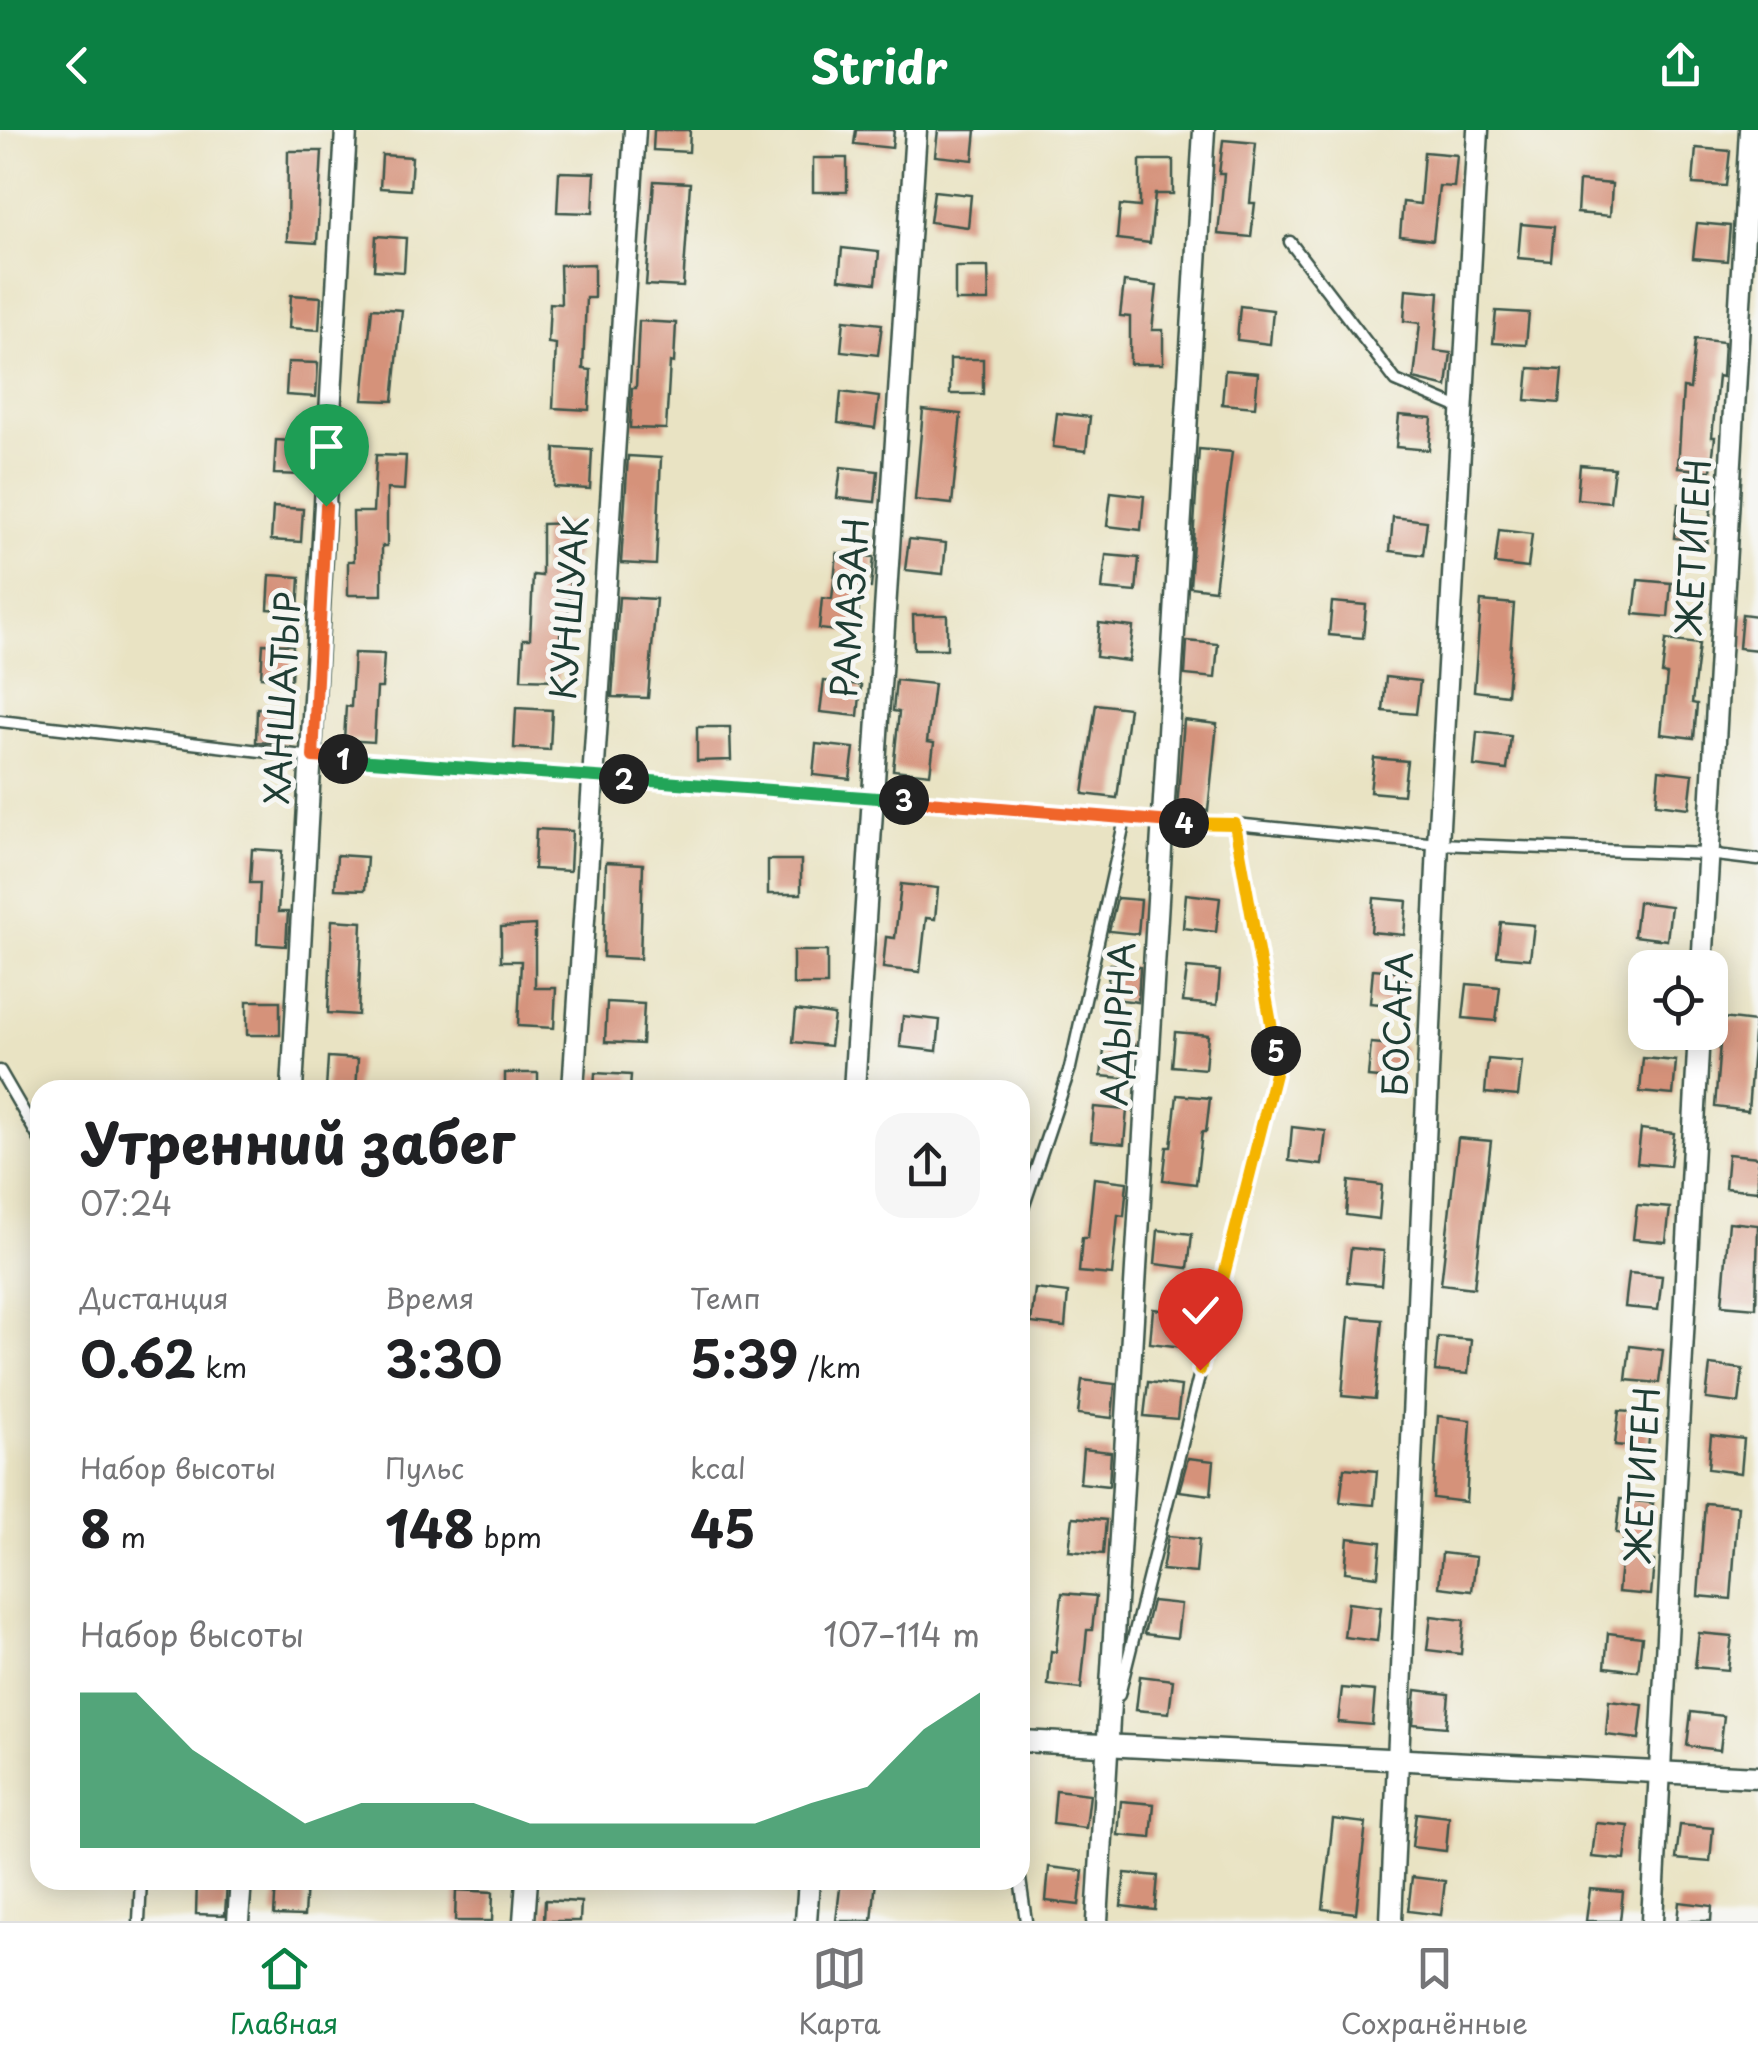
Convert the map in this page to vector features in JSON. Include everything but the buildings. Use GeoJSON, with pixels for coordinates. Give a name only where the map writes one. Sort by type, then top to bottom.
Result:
{"type":"FeatureCollection","features":[{"type":"Feature","properties":{"kind":"street","name":"ХАНШАТЫР"},"geometry":{"type":"LineString","coordinates":[[293,1080],[346,130]]}},
{"type":"Feature","properties":{"kind":"street","name":"КУНШУАК"},"geometry":{"type":"LineString","coordinates":[[574,1080],[635,130]]}},
{"type":"Feature","properties":{"kind":"street","name":"РАМАЗАН"},"geometry":{"type":"LineString","coordinates":[[855,1080],[916,130]]}},
{"type":"Feature","properties":{"kind":"street","name":"АДЫРНА"},"geometry":{"type":"LineString","coordinates":[[1097,1921],[1204,130]]}},
{"type":"Feature","properties":{"kind":"street","name":"БОСАҒА"},"geometry":{"type":"LineString","coordinates":[[1391,1921],[1438,844],[1478,130]]}},
{"type":"Feature","properties":{"kind":"street","name":"ЖЕТИГЕН"},"geometry":{"type":"LineString","coordinates":[[1703,950],[1750,130]]}},
{"type":"Feature","properties":{"kind":"street","name":"ЖЕТИГЕН"},"geometry":{"type":"LineString","coordinates":[[1652,1921],[1698,1050]]}},
{"type":"Feature","properties":{"kind":"street"},"geometry":{"type":"LineString","coordinates":[[1030,1741],[1108,1741],[1758,1777]]}},
{"type":"Feature","properties":{"kind":"street"},"geometry":{"type":"LineString","coordinates":[[238,1921],[240,1890]]}},
{"type":"Feature","properties":{"kind":"street"},"geometry":{"type":"LineString","coordinates":[[524,1921],[526,1890]]}},
{"type":"Feature","properties":{"kind":"street"},"geometry":{"type":"LineString","coordinates":[[806,1921],[808,1890]]}},
{"type":"Feature","properties":{"kind":"lane"},"geometry":{"type":"LineString","coordinates":[[1290,242],[1396,381],[1462,409]]}},
{"type":"Feature","properties":{"kind":"lane"},"geometry":{"type":"LineString","coordinates":[[0,721],[313,757],[1164,822],[1235,824],[1438,844],[1708,854],[1758,860]]}},
{"type":"Feature","properties":{"kind":"lane"},"geometry":{"type":"LineString","coordinates":[[1030,1187],[1070,1068],[1125,819]]}},
{"type":"Feature","properties":{"kind":"lane"},"geometry":{"type":"LineString","coordinates":[[1108,1741],[1278,1062],[1235,824]]}},
{"type":"Feature","properties":{"kind":"lane"},"geometry":{"type":"LineString","coordinates":[[0,1071],[30,1123]]}},
{"type":"Feature","properties":{"kind":"lane"},"geometry":{"type":"LineString","coordinates":[[139,1921],[141,1890]]}},
{"type":"Feature","properties":{"kind":"lane"},"geometry":{"type":"LineString","coordinates":[[1022,1890],[1026,1921]]}},
{"type":"Feature","properties":{"kind":"route"},"geometry":{"type":"LineString","coordinates":[[326,506],[313,757],[1164,822],[1235,824],[1278,1062],[1200,1370]]}}]}
